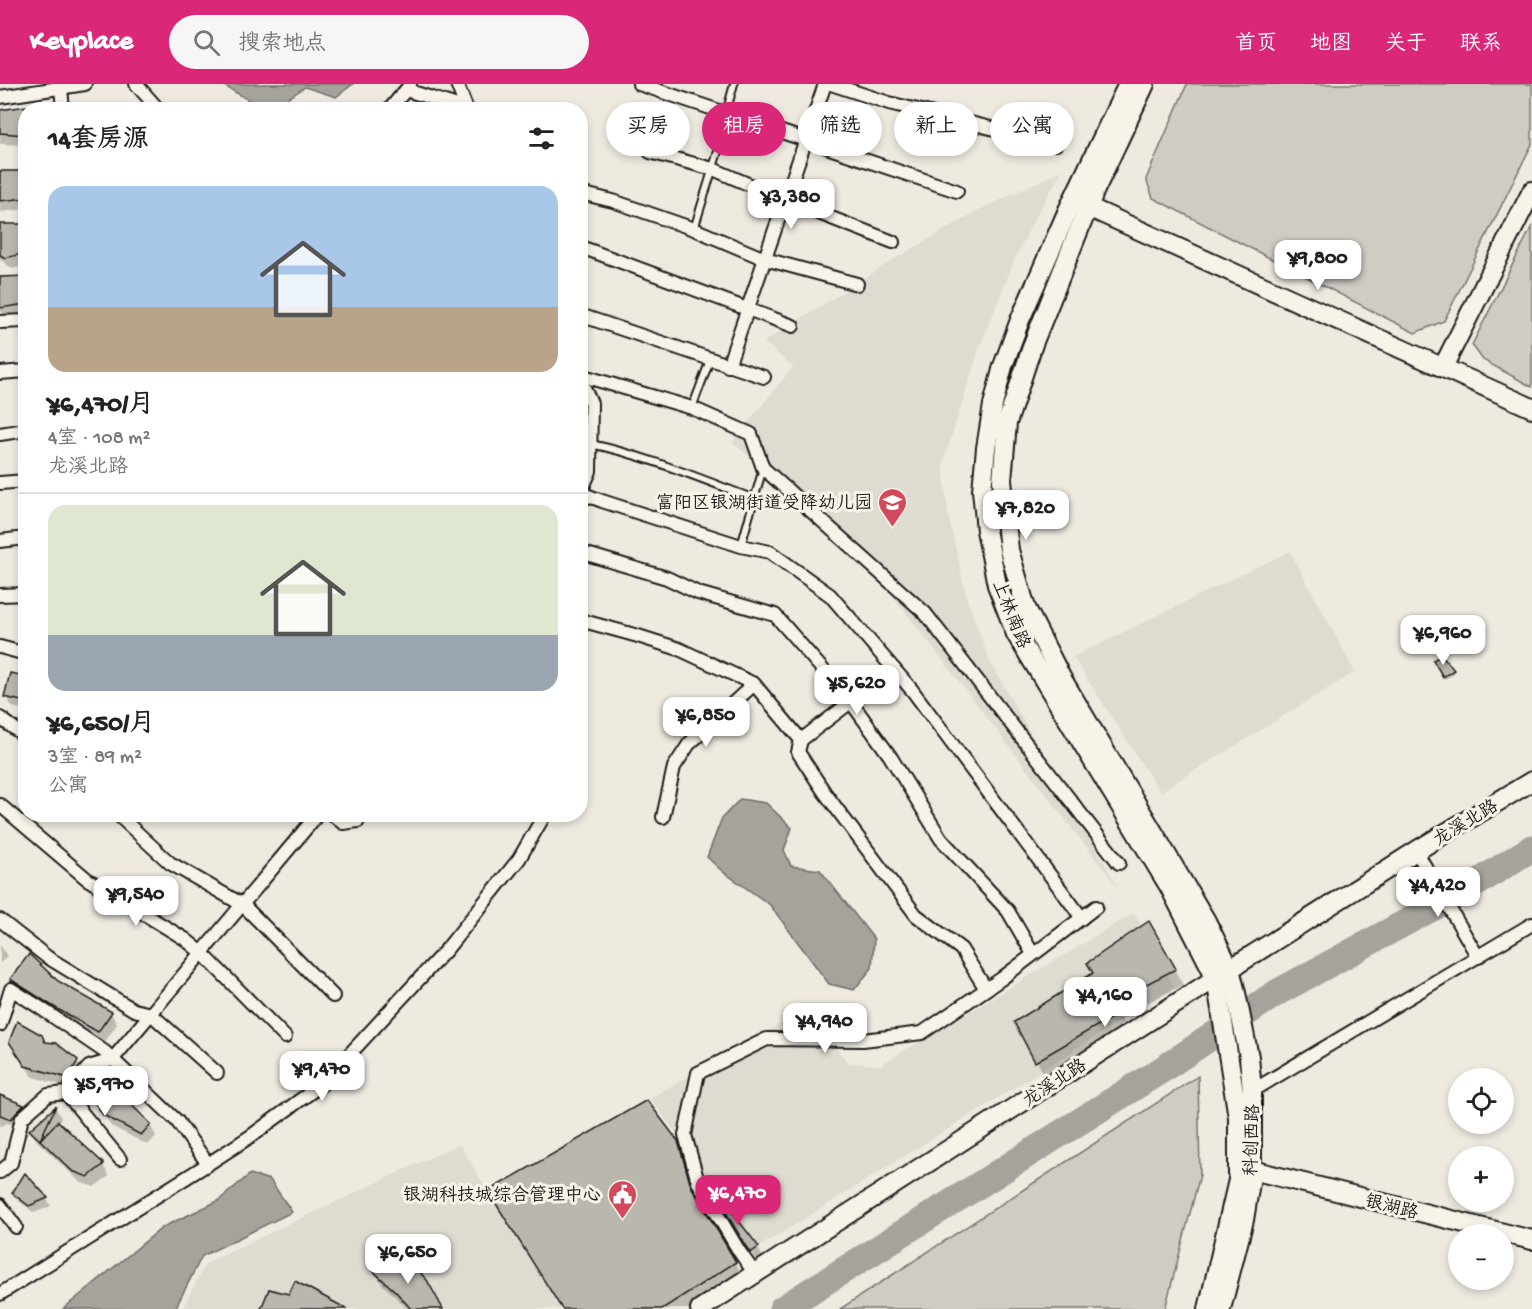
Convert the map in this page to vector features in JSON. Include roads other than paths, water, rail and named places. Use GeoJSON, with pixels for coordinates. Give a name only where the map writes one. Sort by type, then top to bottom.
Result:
{"type":"FeatureCollection","features":[{"type":"Feature","properties":{"kind":"street"},"geometry":{"type":"LineString","coordinates":[[0,97],[85,84]]}},
{"type":"Feature","properties":{"kind":"street"},"geometry":{"type":"LineString","coordinates":[[135,84],[152,102]]}},
{"type":"Feature","properties":{"kind":"street"},"geometry":{"type":"LineString","coordinates":[[457,84],[464,102]]}},
{"type":"Feature","properties":{"kind":"street"},"geometry":{"type":"LineString","coordinates":[[639,84],[702,105]]}},
{"type":"Feature","properties":{"kind":"street"},"geometry":{"type":"LineString","coordinates":[[819,102],[825,84]]}},
{"type":"Feature","properties":{"kind":"street"},"geometry":{"type":"LineString","coordinates":[[831,84],[890,104],[990,128]]}},
{"type":"Feature","properties":{"kind":"street","name":"上林南路"},"geometry":{"type":"LineString","coordinates":[[1128,84],[1063,221],[1006,357],[993,405],[986,448],[982,490],[986,530],[997,585],[1016,634],[1223,974]]}},
{"type":"Feature","properties":{"kind":"street","name":"上林南路"},"geometry":{"type":"LineString","coordinates":[[1145,84],[1088,207],[1033,344],[1007,423],[1002,480],[1009,550],[1026,608],[1061,677],[1205,919],[1223,974]]}},
{"type":"Feature","properties":{"kind":"street"},"geometry":{"type":"LineString","coordinates":[[396,102],[408,87],[448,102]]}},
{"type":"Feature","properties":{"kind":"street"},"geometry":{"type":"LineString","coordinates":[[61,88],[62,102]]}},
{"type":"Feature","properties":{"kind":"street"},"geometry":{"type":"LineString","coordinates":[[665,156],[713,169],[893,242]]}},
{"type":"Feature","properties":{"kind":"street"},"geometry":{"type":"LineString","coordinates":[[728,366],[800,156]]}},
{"type":"Feature","properties":{"kind":"street"},"geometry":{"type":"LineString","coordinates":[[853,156],[957,191]]}},
{"type":"Feature","properties":{"kind":"street"},"geometry":{"type":"LineString","coordinates":[[1443,367],[1532,190]]}},
{"type":"Feature","properties":{"kind":"street"},"geometry":{"type":"LineString","coordinates":[[588,195],[613,201],[694,229],[765,259],[857,284]]}},
{"type":"Feature","properties":{"kind":"street"},"geometry":{"type":"LineString","coordinates":[[1088,207],[1532,408]]}},
{"type":"Feature","properties":{"kind":"street"},"geometry":{"type":"LineString","coordinates":[[588,250],[793,326]]}},
{"type":"Feature","properties":{"kind":"street"},"geometry":{"type":"LineString","coordinates":[[588,318],[764,377]]}},
{"type":"Feature","properties":{"kind":"street"},"geometry":{"type":"LineString","coordinates":[[0,322],[18,321]]}},
{"type":"Feature","properties":{"kind":"street"},"geometry":{"type":"LineString","coordinates":[[0,373],[18,372]]}},
{"type":"Feature","properties":{"kind":"street"},"geometry":{"type":"LineString","coordinates":[[588,379],[692,408],[751,434],[763,468],[925,613],[1119,862]]}},
{"type":"Feature","properties":{"kind":"street"},"geometry":{"type":"LineString","coordinates":[[588,396],[591,403],[588,476]]}},
{"type":"Feature","properties":{"kind":"street"},"geometry":{"type":"LineString","coordinates":[[0,434],[18,431]]}},
{"type":"Feature","properties":{"kind":"street"},"geometry":{"type":"LineString","coordinates":[[0,483],[18,482]]}},
{"type":"Feature","properties":{"kind":"street"},"geometry":{"type":"LineString","coordinates":[[588,496],[741,546],[770,552],[830,595],[912,690],[1082,918]]}},
{"type":"Feature","properties":{"kind":"street"},"geometry":{"type":"LineString","coordinates":[[0,542],[18,539]]}},
{"type":"Feature","properties":{"kind":"street"},"geometry":{"type":"LineString","coordinates":[[588,554],[667,578],[698,593],[775,615],[851,702],[890,756],[941,838],[1008,911],[1033,954]]}},
{"type":"Feature","properties":{"kind":"street"},"geometry":{"type":"LineString","coordinates":[[0,595],[18,594]]}},
{"type":"Feature","properties":{"kind":"street"},"geometry":{"type":"LineString","coordinates":[[588,622],[679,649],[754,684],[801,740]]}},
{"type":"Feature","properties":{"kind":"street"},"geometry":{"type":"LineString","coordinates":[[0,647],[18,652]]}},
{"type":"Feature","properties":{"kind":"street"},"geometry":{"type":"LineString","coordinates":[[894,669],[801,740],[798,752],[825,793],[916,915],[961,949],[986,989]]}},
{"type":"Feature","properties":{"kind":"street"},"geometry":{"type":"LineString","coordinates":[[663,817],[674,767],[689,744],[754,684]]}},
{"type":"Feature","properties":{"kind":"street"},"geometry":{"type":"LineString","coordinates":[[0,718],[18,731]]}},
{"type":"Feature","properties":{"kind":"street","name":"龙溪北路"},"geometry":{"type":"LineString","coordinates":[[700,1309],[1416,851],[1532,781]]}},
{"type":"Feature","properties":{"kind":"street"},"geometry":{"type":"LineString","coordinates":[[0,806],[18,821]]}},
{"type":"Feature","properties":{"kind":"street"},"geometry":{"type":"LineString","coordinates":[[19,822],[87,879],[186,939],[285,1037]]}},
{"type":"Feature","properties":{"kind":"street"},"geometry":{"type":"LineString","coordinates":[[126,822],[171,863],[243,905],[333,996]]}},
{"type":"Feature","properties":{"kind":"street"},"geometry":{"type":"LineString","coordinates":[[0,1172],[11,1163],[22,1118],[48,1095],[66,1093],[89,1067],[112,1060],[311,822]]}},
{"type":"Feature","properties":{"kind":"street"},"geometry":{"type":"LineString","coordinates":[[0,1294],[251,1136],[322,1084],[446,950],[519,859],[540,822]]}},
{"type":"Feature","properties":{"kind":"street"},"geometry":{"type":"LineString","coordinates":[[1416,851],[1476,953]]}},
{"type":"Feature","properties":{"kind":"street"},"geometry":{"type":"LineString","coordinates":[[755,1274],[698,1182],[685,1135],[698,1072],[767,1039],[863,1040],[922,1033],[986,989],[1096,907]]}},
{"type":"Feature","properties":{"kind":"street"},"geometry":{"type":"LineString","coordinates":[[0,920],[47,957],[135,1010],[151,1014],[217,1073]]}},
{"type":"Feature","properties":{"kind":"street"},"geometry":{"type":"LineString","coordinates":[[1252,1091],[1476,953],[1532,924]]}},
{"type":"Feature","properties":{"kind":"street","name":"科创西路"},"geometry":{"type":"LineString","coordinates":[[1221,1309],[1244,1220],[1252,1170],[1250,1057],[1236,993],[1223,974]]}},
{"type":"Feature","properties":{"kind":"street","name":"科创西路"},"geometry":{"type":"LineString","coordinates":[[1208,1309],[1238,1180],[1238,1117],[1220,1002],[1223,974]]}},
{"type":"Feature","properties":{"kind":"street"},"geometry":{"type":"LineString","coordinates":[[0,1025],[10,989],[105,1052],[177,1121],[208,1164]]}},
{"type":"Feature","properties":{"kind":"street"},"geometry":{"type":"LineString","coordinates":[[66,1093],[120,1159]]}},
{"type":"Feature","properties":{"kind":"street","name":"银湖路"},"geometry":{"type":"LineString","coordinates":[[1252,1170],[1532,1240]]}},
{"type":"Feature","properties":{"kind":"street"},"geometry":{"type":"LineString","coordinates":[[0,1205],[16,1227]]}},
{"type":"Feature","properties":{"kind":"lane"},"geometry":{"type":"LineString","coordinates":[[729,102],[734,84]]}},
{"type":"Feature","properties":{"kind":"lane"},"geometry":{"type":"LineString","coordinates":[[694,229],[717,156]]}},
{"type":"Feature","properties":{"kind":"lane"},"geometry":{"type":"LineString","coordinates":[[692,408],[710,360]]}},
{"type":"Feature","properties":{"kind":"lane"},"geometry":{"type":"LineString","coordinates":[[591,444],[652,462],[754,499]]}},
{"type":"Feature","properties":{"kind":"lane"},"geometry":{"type":"LineString","coordinates":[[741,546],[763,468]]}},
{"type":"Feature","properties":{"kind":"waterway"},"geometry":{"type":"LineString","coordinates":[[782,1309],[1163,1069],[1278,992],[1469,888],[1532,848]]}},
{"type":"Feature","properties":{"kind":"place","name":"富阳区银湖街道受降幼儿园"},"geometry":{"type":"Point","coordinates":[893,528]}},
{"type":"Feature","properties":{"kind":"place","name":"银湖科技城综合管理中心"},"geometry":{"type":"Point","coordinates":[622,1220]}}]}
